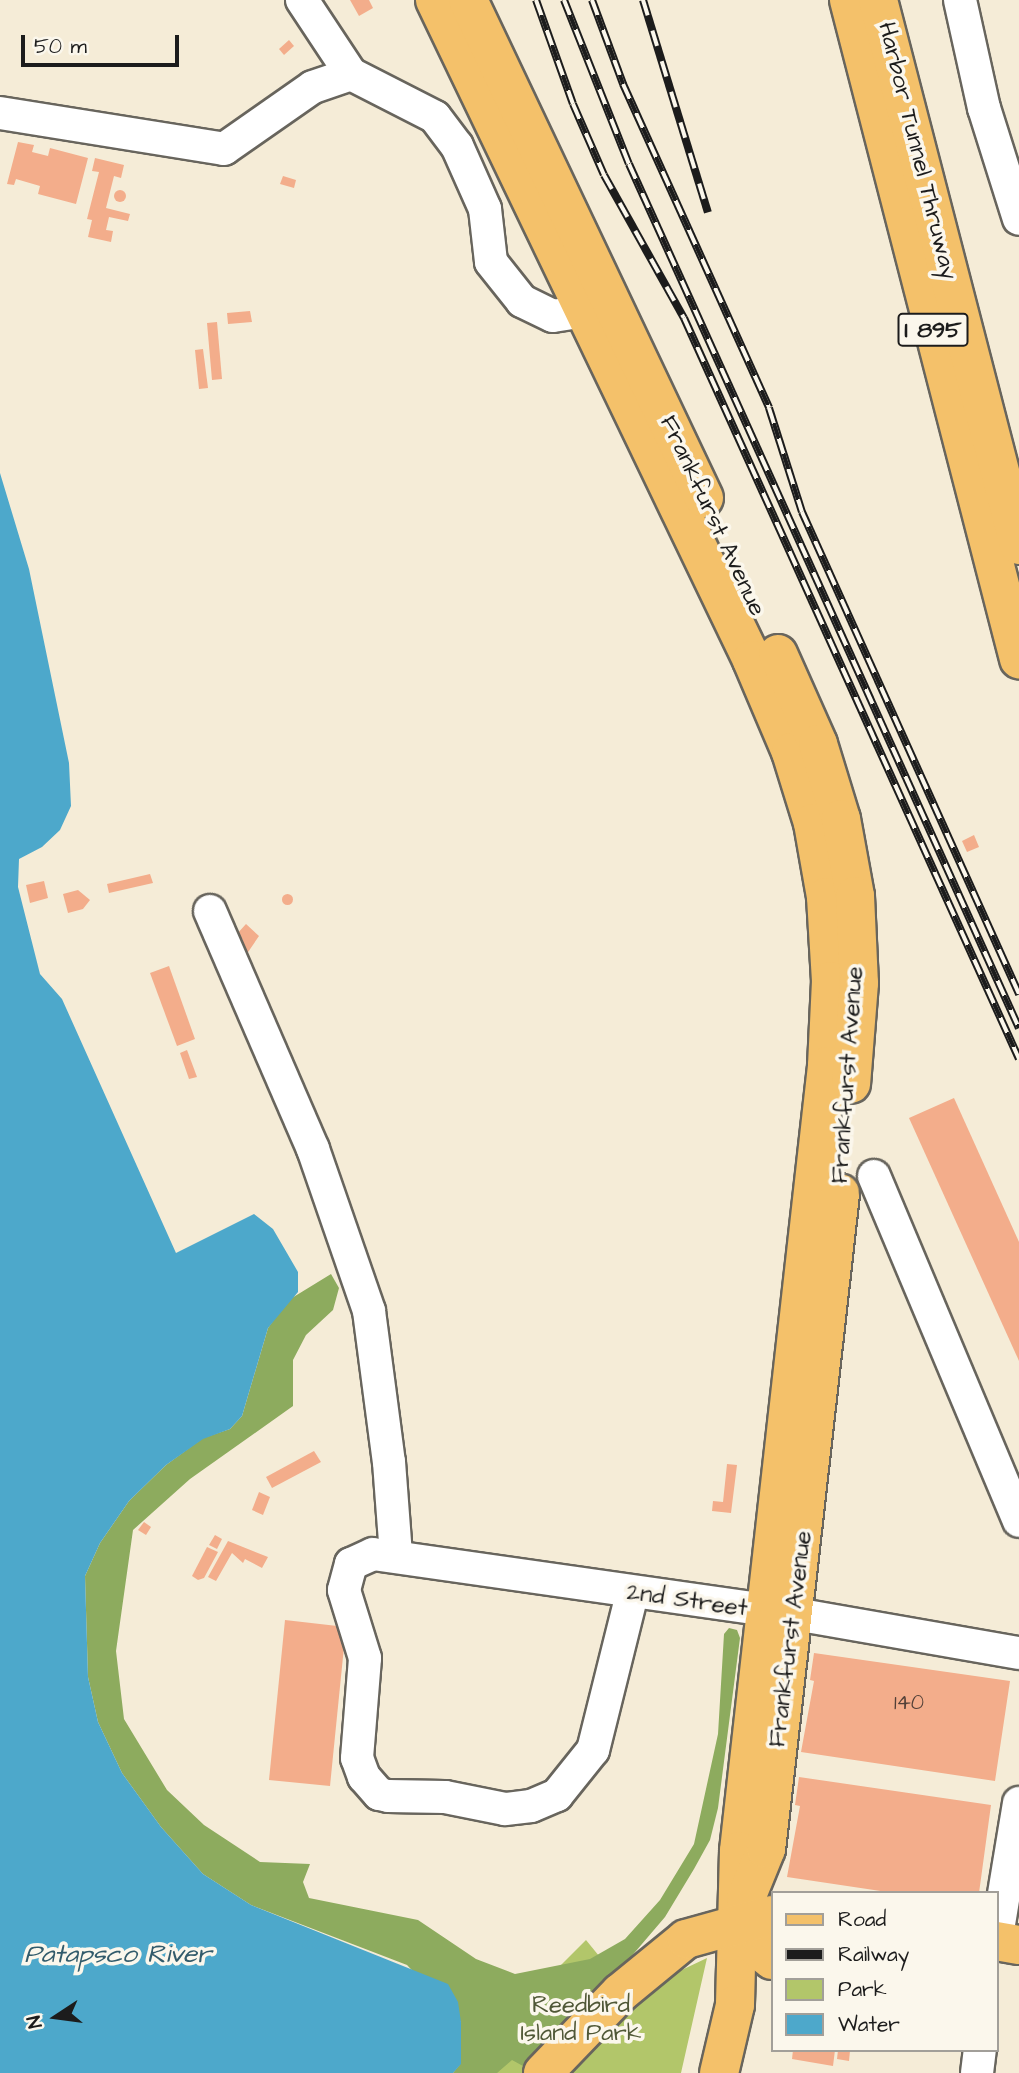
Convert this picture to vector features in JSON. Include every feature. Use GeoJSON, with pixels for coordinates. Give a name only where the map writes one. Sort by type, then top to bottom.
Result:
{"type":"FeatureCollection","features":[{"type":"Feature","properties":{"kind":"main road","name":"Frankfurst Avenue"},"geometry":{"type":"LineString","coordinates":[[435,0],[596,305]]}},
{"type":"Feature","properties":{"kind":"main road","name":"Frankfurst Avenue"},"geometry":{"type":"LineString","coordinates":[[468,0],[596,305],[791,752],[813,823],[826,897],[831,981],[827,1066],[780,1613],[734,1929],[735,2005],[719,2073]]}},
{"type":"Feature","properties":{"kind":"main road","name":"Harbor Tunnel Thruway"},"geometry":{"type":"LineString","coordinates":[[849,0],[1019,659]]}},
{"type":"Feature","properties":{"kind":"main road","name":"Harbor Tunnel Thruway"},"geometry":{"type":"LineString","coordinates":[[878,0],[1019,545]]}},
{"type":"Feature","properties":{"kind":"main road"},"geometry":{"type":"LineString","coordinates":[[543,2073],[620,1993],[675,1946],[708,1930],[734,1929],[771,1915]]}},
{"type":"Feature","properties":{"kind":"main road"},"geometry":{"type":"LineString","coordinates":[[734,1929],[771,1959]]}},
{"type":"Feature","properties":{"kind":"main road"},"geometry":{"type":"LineString","coordinates":[[998,1942],[1019,1945]]}},
{"type":"Feature","properties":{"kind":"street"},"geometry":{"type":"LineString","coordinates":[[302,0],[351,74],[435,117],[475,181],[485,209],[491,262],[522,301],[553,316],[596,305]]}},
{"type":"Feature","properties":{"kind":"street"},"geometry":{"type":"LineString","coordinates":[[960,0],[984,108],[1019,219]]}},
{"type":"Feature","properties":{"kind":"street"},"geometry":{"type":"LineString","coordinates":[[0,113],[224,149],[313,87],[351,74]]}},
{"type":"Feature","properties":{"kind":"street"},"geometry":{"type":"LineString","coordinates":[[210,911],[313,1149],[369,1311],[389,1462],[396,1555]]}},
{"type":"Feature","properties":{"kind":"street"},"geometry":{"type":"LineString","coordinates":[[874,1176],[1019,1521]]}},
{"type":"Feature","properties":{"kind":"street","name":"2nd Street"},"geometry":{"type":"LineString","coordinates":[[632,1594],[593,1750],[557,1796],[531,1807],[505,1809],[445,1797],[379,1794],[364,1777],[357,1758],[365,1658],[344,1590],[345,1577],[360,1557],[396,1555],[632,1594],[780,1613],[1019,1653]]}},
{"type":"Feature","properties":{"kind":"street"},"geometry":{"type":"LineString","coordinates":[[998,1930],[1019,1803]]}},
{"type":"Feature","properties":{"kind":"street"},"geometry":{"type":"LineString","coordinates":[[977,2073],[980,2052]]}},
{"type":"Feature","properties":{"kind":"green space"},"geometry":{"type":"Polygon","coordinates":[[[331,1274],[339,1288],[333,1310],[306,1335],[293,1360],[293,1406],[190,1479],[133,1530],[116,1651],[124,1719],[167,1790],[204,1825],[260,1862],[310,1864],[303,1882],[309,1898],[418,1920],[476,1959],[515,1974],[590,1959],[625,1939],[660,1900],[694,1844],[718,1734],[724,1634],[729,1628],[737,1630],[740,1638],[718,1808],[710,1840],[694,1869],[665,1917],[630,1958],[523,2066],[512,2060],[497,2073],[453,2073],[461,2063],[461,2022],[407,1965],[251,1905],[203,1874],[161,1827],[122,1773],[98,1722],[88,1677],[85,1576],[100,1543],[129,1501],[166,1465],[203,1438],[230,1429],[242,1416],[268,1328],[287,1301],[331,1274]]]}},
{"type":"Feature","properties":{"kind":"green space","name":"Reedbird Island Park"},"geometry":{"type":"Polygon","coordinates":[[[586,1940],[635,2000],[669,1976],[707,1958],[681,2073],[453,2073],[586,1940]]]}},
{"type":"Feature","properties":{"kind":"water","name":"Patapsco River"},"geometry":{"type":"Polygon","coordinates":[[[0,473],[29,569],[69,763],[71,806],[60,830],[42,847],[19,859],[18,887],[40,974],[62,999],[176,1253],[254,1214],[273,1229],[298,1272],[298,1292],[268,1328],[242,1416],[230,1429],[203,1439],[166,1465],[129,1501],[100,1543],[85,1576],[88,1677],[98,1722],[122,1773],[161,1827],[203,1874],[251,1905],[448,1984],[458,2002],[461,2022],[461,2064],[453,2073],[0,2073],[0,473]]]}},
{"type":"Feature","properties":{"kind":"building"},"geometry":{"type":"Polygon","coordinates":[[[350,0],[369,0],[373,8],[359,16],[350,0]]]}},
{"type":"Feature","properties":{"kind":"building"},"geometry":{"type":"Polygon","coordinates":[[[289,40],[294,46],[284,55],[279,49],[289,40]]]}},
{"type":"Feature","properties":{"kind":"building"},"geometry":{"type":"Polygon","coordinates":[[[18,142],[34,145],[32,152],[48,156],[50,148],[88,158],[76,204],[38,194],[40,186],[16,179],[14,185],[7,184],[18,142]]]}},
{"type":"Feature","properties":{"kind":"building"},"geometry":{"type":"Polygon","coordinates":[[[95,158],[124,165],[121,178],[114,176],[106,208],[130,214],[128,221],[109,217],[106,230],[113,231],[111,242],[88,237],[92,220],[87,219],[99,172],[92,171],[95,158]]]}},
{"type":"Feature","properties":{"kind":"building"},"geometry":{"type":"Polygon","coordinates":[[[283,176],[296,180],[294,188],[280,184],[283,176]]]}},
{"type":"Feature","properties":{"kind":"building"},"geometry":{"type":"Polygon","coordinates":[[[120,190],[126,196],[120,202],[114,196],[120,190]]]}},
{"type":"Feature","properties":{"kind":"building"},"geometry":{"type":"Polygon","coordinates":[[[250,311],[252,322],[228,324],[227,313],[250,311]]]}},
{"type":"Feature","properties":{"kind":"building"},"geometry":{"type":"Polygon","coordinates":[[[217,322],[222,379],[212,380],[207,323],[217,322]]]}},
{"type":"Feature","properties":{"kind":"building"},"geometry":{"type":"Polygon","coordinates":[[[203,349],[208,388],[199,389],[195,350],[203,349]]]}},
{"type":"Feature","properties":{"kind":"building"},"geometry":{"type":"Polygon","coordinates":[[[974,835],[979,847],[967,852],[962,841],[974,835]]]}},
{"type":"Feature","properties":{"kind":"building"},"geometry":{"type":"Polygon","coordinates":[[[150,874],[153,883],[109,893],[107,884],[150,874]]]}},
{"type":"Feature","properties":{"kind":"building"},"geometry":{"type":"Polygon","coordinates":[[[44,881],[48,898],[30,903],[26,885],[44,881]]]}},
{"type":"Feature","properties":{"kind":"building"},"geometry":{"type":"Polygon","coordinates":[[[78,890],[90,900],[83,909],[68,913],[63,894],[78,890]]]}},
{"type":"Feature","properties":{"kind":"building"},"geometry":{"type":"Polygon","coordinates":[[[287,894],[291,895],[291,903],[287,904],[283,903],[282,899],[283,895],[287,894]]]}},
{"type":"Feature","properties":{"kind":"building"},"geometry":{"type":"Polygon","coordinates":[[[246,924],[259,936],[244,958],[234,950],[243,940],[236,935],[246,924]]]}},
{"type":"Feature","properties":{"kind":"building"},"geometry":{"type":"Polygon","coordinates":[[[169,966],[195,1039],[177,1046],[150,973],[169,966]]]}},
{"type":"Feature","properties":{"kind":"building"},"geometry":{"type":"Polygon","coordinates":[[[187,1050],[197,1077],[189,1079],[180,1053],[187,1050]]]}},
{"type":"Feature","properties":{"kind":"building"},"geometry":{"type":"Polygon","coordinates":[[[954,1098],[1019,1242],[1019,1361],[909,1118],[954,1098]]]}},
{"type":"Feature","properties":{"kind":"building"},"geometry":{"type":"Polygon","coordinates":[[[314,1451],[321,1462],[272,1488],[266,1477],[314,1451]]]}},
{"type":"Feature","properties":{"kind":"building"},"geometry":{"type":"Polygon","coordinates":[[[727,1464],[737,1465],[731,1513],[712,1511],[713,1501],[723,1502],[727,1464]]]}},
{"type":"Feature","properties":{"kind":"building"},"geometry":{"type":"Polygon","coordinates":[[[259,1492],[270,1497],[263,1515],[252,1510],[259,1492]]]}},
{"type":"Feature","properties":{"kind":"building"},"geometry":{"type":"Polygon","coordinates":[[[144,1522],[151,1527],[146,1535],[138,1530],[144,1522]]]}},
{"type":"Feature","properties":{"kind":"building"},"geometry":{"type":"Polygon","coordinates":[[[215,1535],[222,1539],[217,1549],[209,1545],[215,1535]]]}},
{"type":"Feature","properties":{"kind":"building"},"geometry":{"type":"Polygon","coordinates":[[[228,1541],[268,1557],[262,1568],[245,1559],[243,1563],[232,1553],[216,1581],[208,1577],[228,1541]]]}},
{"type":"Feature","properties":{"kind":"building"},"geometry":{"type":"Polygon","coordinates":[[[207,1547],[218,1552],[204,1578],[198,1580],[192,1576],[207,1547]]]}},
{"type":"Feature","properties":{"kind":"building"},"geometry":{"type":"Polygon","coordinates":[[[285,1620],[346,1627],[330,1786],[269,1780],[285,1620]]]}},
{"type":"Feature","properties":{"kind":"building"},"geometry":{"type":"Polygon","coordinates":[[[814,1653],[1010,1681],[995,1781],[801,1752],[814,1681],[810,1680],[814,1653]]]}},
{"type":"Feature","properties":{"kind":"building"},"geometry":{"type":"Polygon","coordinates":[[[799,1777],[991,1805],[979,1891],[881,1891],[787,1877],[800,1806],[795,1805],[799,1777]]]}},
{"type":"Feature","properties":{"kind":"building"},"geometry":{"type":"Polygon","coordinates":[[[793,2052],[835,2052],[833,2066],[792,2059],[793,2052]]]}},
{"type":"Feature","properties":{"kind":"building"},"geometry":{"type":"Polygon","coordinates":[[[838,2052],[850,2052],[849,2061],[837,2059],[838,2052]]]}},
{"type":"Feature","properties":{"kind":"railway"},"geometry":{"type":"LineString","coordinates":[[536,0],[573,104],[604,175],[684,318],[1019,1059]]}},
{"type":"Feature","properties":{"kind":"railway"},"geometry":{"type":"LineString","coordinates":[[564,0],[629,164],[1019,1028]]}},
{"type":"Feature","properties":{"kind":"railway"},"geometry":{"type":"LineString","coordinates":[[592,0],[623,84],[769,408],[802,512],[1019,994]]}},
{"type":"Feature","properties":{"kind":"railway"},"geometry":{"type":"LineString","coordinates":[[643,0],[708,212]]}}]}
